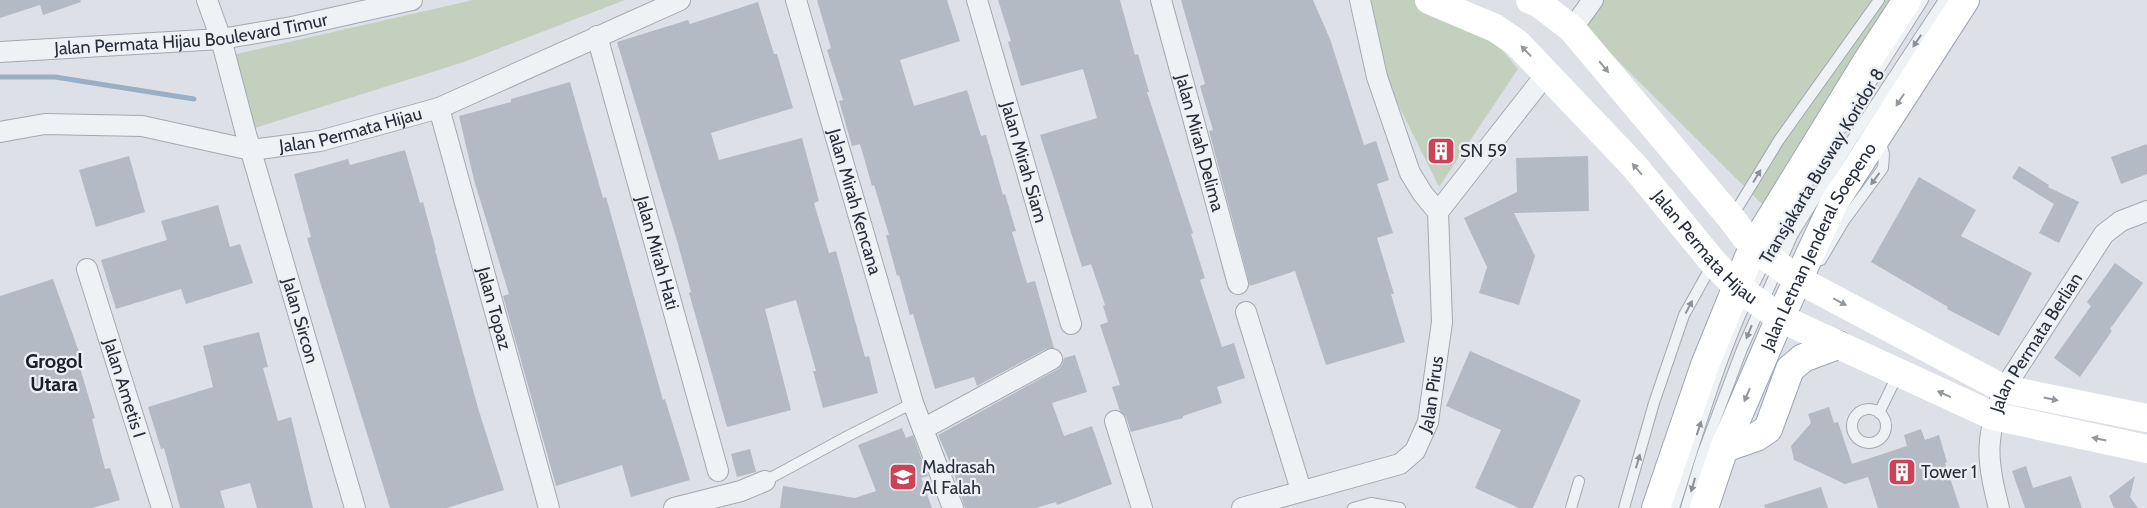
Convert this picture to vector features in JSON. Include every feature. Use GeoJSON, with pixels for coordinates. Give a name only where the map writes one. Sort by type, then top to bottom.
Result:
{"type":"FeatureCollection","features":[{"type":"Feature","properties":{"kind":"main road","name":"Jalan Permata Hijau"},"geometry":{"type":"LineString","coordinates":[[1429,0],[1495,28],[1518,43],[1635,167],[1713,262],[1756,301],[1838,345],[1993,416],[2147,449]]}},
{"type":"Feature","properties":{"kind":"main road","name":"Jalan Permata Hijau"},"geometry":{"type":"LineString","coordinates":[[1530,0],[1538,3],[1572,29],[1731,218],[1790,269],[2004,389],[2147,418]]}},
{"type":"Feature","properties":{"kind":"main road","name":"Jalan Letnan Jenderal Soepeno"},"geometry":{"type":"LineString","coordinates":[[1704,508],[1724,448],[1756,301],[1790,269],[1860,50],[1907,0]]}},
{"type":"Feature","properties":{"kind":"main road","name":"Jalan Letnan Jenderal Soepeno"},"geometry":{"type":"LineString","coordinates":[[1656,508],[1705,365],[1756,301],[1790,269],[1965,0]]}},
{"type":"Feature","properties":{"kind":"main road"},"geometry":{"type":"LineString","coordinates":[[1724,448],[1756,437],[1768,429],[1790,369],[1803,358],[1838,345]]}},
{"type":"Feature","properties":{"kind":"street","name":"Jalan Sircon"},"geometry":{"type":"LineString","coordinates":[[207,0],[221,39],[248,142],[355,508]]}},
{"type":"Feature","properties":{"kind":"street","name":"Jalan Permata Hijau Boulevard Timur"},"geometry":{"type":"LineString","coordinates":[[0,52],[221,39],[292,27],[412,0]]}},
{"type":"Feature","properties":{"kind":"street","name":"Jalan Permata Hijau"},"geometry":{"type":"LineString","coordinates":[[0,132],[45,124],[142,126],[248,142],[320,141],[439,108],[680,0]]}},
{"type":"Feature","properties":{"kind":"street","name":"Jalan Mirah Kencana"},"geometry":{"type":"LineString","coordinates":[[796,0],[913,403],[953,508]]}},
{"type":"Feature","properties":{"kind":"street","name":"Jalan Mirah Siam"},"geometry":{"type":"LineString","coordinates":[[977,0],[1071,324]]}},
{"type":"Feature","properties":{"kind":"street","name":"Jalan Mirah Delima"},"geometry":{"type":"LineString","coordinates":[[1161,0],[1238,284]]}},
{"type":"Feature","properties":{"kind":"street"},"geometry":{"type":"LineString","coordinates":[[1360,0],[1377,77],[1410,173],[1422,194],[1438,212],[1547,73]]}},
{"type":"Feature","properties":{"kind":"street"},"geometry":{"type":"LineString","coordinates":[[1572,29],[1593,0]]}},
{"type":"Feature","properties":{"kind":"street","name":"Jalan Mirah Hati"},"geometry":{"type":"LineString","coordinates":[[597,36],[718,471]]}},
{"type":"Feature","properties":{"kind":"street","name":"Jalan Topaz"},"geometry":{"type":"LineString","coordinates":[[439,108],[549,508]]}},
{"type":"Feature","properties":{"kind":"street","name":"Jalan Permata Berlian"},"geometry":{"type":"LineString","coordinates":[[1999,508],[1988,465],[1993,416],[2004,389],[2104,234],[2122,221],[2147,211]]}},
{"type":"Feature","properties":{"kind":"street","name":"Jalan Pirus"},"geometry":{"type":"LineString","coordinates":[[1242,508],[1301,490],[1400,464],[1414,451],[1423,436],[1428,422],[1442,322],[1438,212]]}},
{"type":"Feature","properties":{"kind":"street","name":"Jalan Ametis I"},"geometry":{"type":"LineString","coordinates":[[87,269],[162,508]]}},
{"type":"Feature","properties":{"kind":"street"},"geometry":{"type":"LineString","coordinates":[[1246,312],[1301,490]]}},
{"type":"Feature","properties":{"kind":"street"},"geometry":{"type":"LineString","coordinates":[[923,429],[1052,358]]}},
{"type":"Feature","properties":{"kind":"street"},"geometry":{"type":"LineString","coordinates":[[1115,421],[1142,508]]}},
{"type":"Feature","properties":{"kind":"street"},"geometry":{"type":"LineString","coordinates":[[674,508],[741,491],[766,481]]}},
{"type":"Feature","properties":{"kind":"lane"},"geometry":{"type":"LineString","coordinates":[[1731,218],[1779,140],[1860,50],[1879,0]]}},
{"type":"Feature","properties":{"kind":"lane","name":"Transjakarta Busway Koridor 8"},"geometry":{"type":"LineString","coordinates":[[1838,135],[1923,0]]}},
{"type":"Feature","properties":{"kind":"lane","name":"Transjakarta Busway Koridor 8"},"geometry":{"type":"LineString","coordinates":[[1790,269],[1793,234],[1846,149],[1944,0]]}},
{"type":"Feature","properties":{"kind":"lane","name":"Transjakarta Busway Koridor 8"},"geometry":{"type":"LineString","coordinates":[[1790,269],[1816,168]]}},
{"type":"Feature","properties":{"kind":"lane"},"geometry":{"type":"LineString","coordinates":[[1624,508],[1654,403],[1684,315],[1713,262]]}},
{"type":"Feature","properties":{"kind":"lane"},"geometry":{"type":"LineString","coordinates":[[1674,508],[1717,376],[1756,301]]}},
{"type":"Feature","properties":{"kind":"lane"},"geometry":{"type":"LineString","coordinates":[[1686,508],[1702,455],[1756,301]]}},
{"type":"Feature","properties":{"kind":"lane"},"geometry":{"type":"LineString","coordinates":[[1879,413],[1898,374]]}},
{"type":"Feature","properties":{"kind":"lane"},"geometry":{"type":"LineString","coordinates":[[766,481],[913,403]]}},
{"type":"Feature","properties":{"kind":"lane"},"geometry":{"type":"LineString","coordinates":[[1571,508],[1579,481]]}},
{"type":"Feature","properties":{"kind":"lane"},"geometry":{"type":"LineString","coordinates":[[1353,508],[1371,503],[1400,508]]}},
{"type":"Feature","properties":{"kind":"green space"},"geometry":{"type":"Polygon","coordinates":[[[473,0],[625,0],[464,62],[252,129],[228,56],[473,0]]]}},
{"type":"Feature","properties":{"kind":"green space"},"geometry":{"type":"Polygon","coordinates":[[[1369,0],[1415,0],[1488,33],[1518,69],[1439,187],[1380,68],[1369,0]]]}},
{"type":"Feature","properties":{"kind":"green space"},"geometry":{"type":"Polygon","coordinates":[[[1603,0],[1901,0],[1766,208],[1584,27],[1603,0]]]}},
{"type":"Feature","properties":{"kind":"building"},"geometry":{"type":"Polygon","coordinates":[[[0,0],[80,0],[81,2],[43,15],[40,5],[0,18],[0,0]]]}},
{"type":"Feature","properties":{"kind":"building"},"geometry":{"type":"Polygon","coordinates":[[[817,0],[947,0],[960,41],[900,60],[914,106],[967,90],[981,136],[986,135],[1003,195],[1005,194],[1016,231],[1012,232],[1027,283],[1035,281],[1054,348],[1046,349],[977,386],[974,377],[935,389],[913,314],[910,315],[899,275],[897,276],[886,235],[889,235],[860,144],[852,146],[839,101],[843,100],[827,50],[831,48],[817,0]]]}},
{"type":"Feature","properties":{"kind":"building"},"geometry":{"type":"Polygon","coordinates":[[[998,0],[1120,0],[1135,55],[1138,54],[1149,92],[1147,92],[1193,233],[1191,234],[1205,278],[1200,280],[1222,347],[1234,343],[1245,378],[1217,387],[1222,403],[1183,416],[1183,418],[1131,432],[1126,417],[1120,411],[1112,387],[1120,385],[1100,325],[1108,322],[1103,306],[1105,305],[1091,264],[1082,267],[1040,135],[1097,118],[1083,69],[1021,86],[1008,42],[1011,41],[998,0]]]}},
{"type":"Feature","properties":{"kind":"building"},"geometry":{"type":"Polygon","coordinates":[[[1181,0],[1313,0],[1330,39],[1364,145],[1376,141],[1389,180],[1377,184],[1393,233],[1377,238],[1394,294],[1391,294],[1405,342],[1326,365],[1295,271],[1250,286],[1209,131],[1213,130],[1200,86],[1205,84],[1181,0]]]}},
{"type":"Feature","properties":{"kind":"building"},"geometry":{"type":"Polygon","coordinates":[[[758,2],[774,54],[777,54],[793,108],[711,133],[719,160],[802,138],[819,201],[814,203],[829,253],[836,251],[865,357],[869,356],[878,393],[823,408],[813,371],[816,371],[796,300],[765,309],[791,410],[727,427],[689,293],[691,292],[678,244],[617,42],[688,20],[690,24],[758,2]]]}},
{"type":"Feature","properties":{"kind":"building"},"geometry":{"type":"Polygon","coordinates":[[[570,82],[603,198],[606,197],[663,400],[665,399],[690,480],[631,497],[622,465],[556,486],[503,296],[509,294],[474,180],[459,116],[511,102],[511,99],[570,82]]]}},
{"type":"Feature","properties":{"kind":"building","name":"SN 59"},"geometry":{"type":"Polygon","coordinates":[[[1432,140],[1449,140],[1450,162],[1433,163],[1432,140]]]}},
{"type":"Feature","properties":{"kind":"building"},"geometry":{"type":"Polygon","coordinates":[[[2147,144],[2147,174],[2121,184],[2111,157],[2147,144]]]}},
{"type":"Feature","properties":{"kind":"building"},"geometry":{"type":"Polygon","coordinates":[[[405,150],[420,203],[423,202],[478,408],[504,490],[447,508],[390,508],[307,238],[311,237],[294,174],[348,159],[350,165],[405,150]]]}},
{"type":"Feature","properties":{"kind":"building"},"geometry":{"type":"Polygon","coordinates":[[[129,156],[145,212],[96,227],[79,170],[129,156]]]}},
{"type":"Feature","properties":{"kind":"building"},"geometry":{"type":"Polygon","coordinates":[[[1588,156],[1589,211],[1514,213],[1535,256],[1519,305],[1479,293],[1487,267],[1464,218],[1517,192],[1516,158],[1588,156]]]}},
{"type":"Feature","properties":{"kind":"building"},"geometry":{"type":"Polygon","coordinates":[[[2019,166],[2049,185],[2048,187],[2079,202],[2059,243],[2039,233],[2054,204],[2012,178],[2019,166]]]}},
{"type":"Feature","properties":{"kind":"building"},"geometry":{"type":"Polygon","coordinates":[[[1919,177],[1976,210],[1961,236],[2032,273],[1999,336],[1947,309],[1948,307],[1871,262],[1919,177]]]}},
{"type":"Feature","properties":{"kind":"building"},"geometry":{"type":"Polygon","coordinates":[[[218,205],[230,247],[240,244],[253,283],[186,304],[181,289],[116,309],[101,260],[167,240],[161,221],[218,205]]]}},
{"type":"Feature","properties":{"kind":"building"},"geometry":{"type":"Polygon","coordinates":[[[2115,263],[2143,283],[2110,329],[2112,331],[2080,377],[2054,358],[2091,306],[2087,302],[2115,263]]]}},
{"type":"Feature","properties":{"kind":"building"},"geometry":{"type":"Polygon","coordinates":[[[53,279],[84,366],[80,368],[95,418],[92,419],[105,469],[110,468],[120,500],[92,508],[0,508],[0,296],[53,279]]]}},
{"type":"Feature","properties":{"kind":"building"},"geometry":{"type":"Polygon","coordinates":[[[259,332],[268,367],[263,368],[278,421],[291,417],[313,508],[257,508],[250,483],[220,491],[225,508],[180,508],[164,448],[161,449],[148,407],[213,387],[203,346],[259,332]]]}},
{"type":"Feature","properties":{"kind":"building"},"geometry":{"type":"Polygon","coordinates":[[[1470,351],[1581,400],[1533,508],[1519,508],[1475,488],[1501,430],[1446,406],[1470,351]]]}},
{"type":"Feature","properties":{"kind":"building"},"geometry":{"type":"Polygon","coordinates":[[[1075,355],[1087,392],[1052,403],[1064,436],[1092,426],[1112,484],[1057,505],[1056,502],[1036,508],[965,508],[952,467],[938,435],[1058,369],[1062,365],[1064,358],[1075,355]]]}},
{"type":"Feature","properties":{"kind":"building"},"geometry":{"type":"Polygon","coordinates":[[[1829,407],[1834,423],[1838,422],[1852,464],[1907,446],[1904,435],[1921,429],[1925,440],[1939,435],[1947,462],[1945,463],[1960,508],[1878,508],[1868,477],[1845,484],[1794,460],[1791,446],[1811,423],[1808,414],[1829,407]]]}},
{"type":"Feature","properties":{"kind":"building","name":"Madrasah Al Falah"},"geometry":{"type":"Polygon","coordinates":[[[902,428],[906,438],[913,435],[928,476],[921,478],[932,508],[780,508],[783,486],[855,498],[876,491],[858,445],[902,428]]]}},
{"type":"Feature","properties":{"kind":"building"},"geometry":{"type":"Polygon","coordinates":[[[750,449],[756,472],[737,477],[731,454],[750,449]]]}},
{"type":"Feature","properties":{"kind":"building"},"geometry":{"type":"Polygon","coordinates":[[[2026,466],[2033,488],[2071,476],[2082,508],[2025,508],[2012,471],[2026,466]]]}},
{"type":"Feature","properties":{"kind":"building"},"geometry":{"type":"Polygon","coordinates":[[[2135,476],[2130,497],[2138,508],[2114,508],[2109,496],[2135,476]]]}},
{"type":"Feature","properties":{"kind":"building"},"geometry":{"type":"Polygon","coordinates":[[[1821,487],[1828,508],[1765,508],[1764,505],[1821,487]]]}},
{"type":"Feature","properties":{"kind":"waterway"},"geometry":{"type":"LineString","coordinates":[[0,77],[55,77],[194,99]]}},
{"type":"Feature","properties":{"kind":"place","name":"SN 59"},"geometry":{"type":"Point","coordinates":[1441,151]}},
{"type":"Feature","properties":{"kind":"place","name":"Tower 1"},"geometry":{"type":"Point","coordinates":[1902,472]}},
{"type":"Feature","properties":{"kind":"place","name":"Madrasah Al Falah"},"geometry":{"type":"Point","coordinates":[903,477]}},
{"type":"Feature","properties":{"kind":"district","name":"Grogol Utara"},"geometry":{"type":"Point","coordinates":[54,372]}}]}
